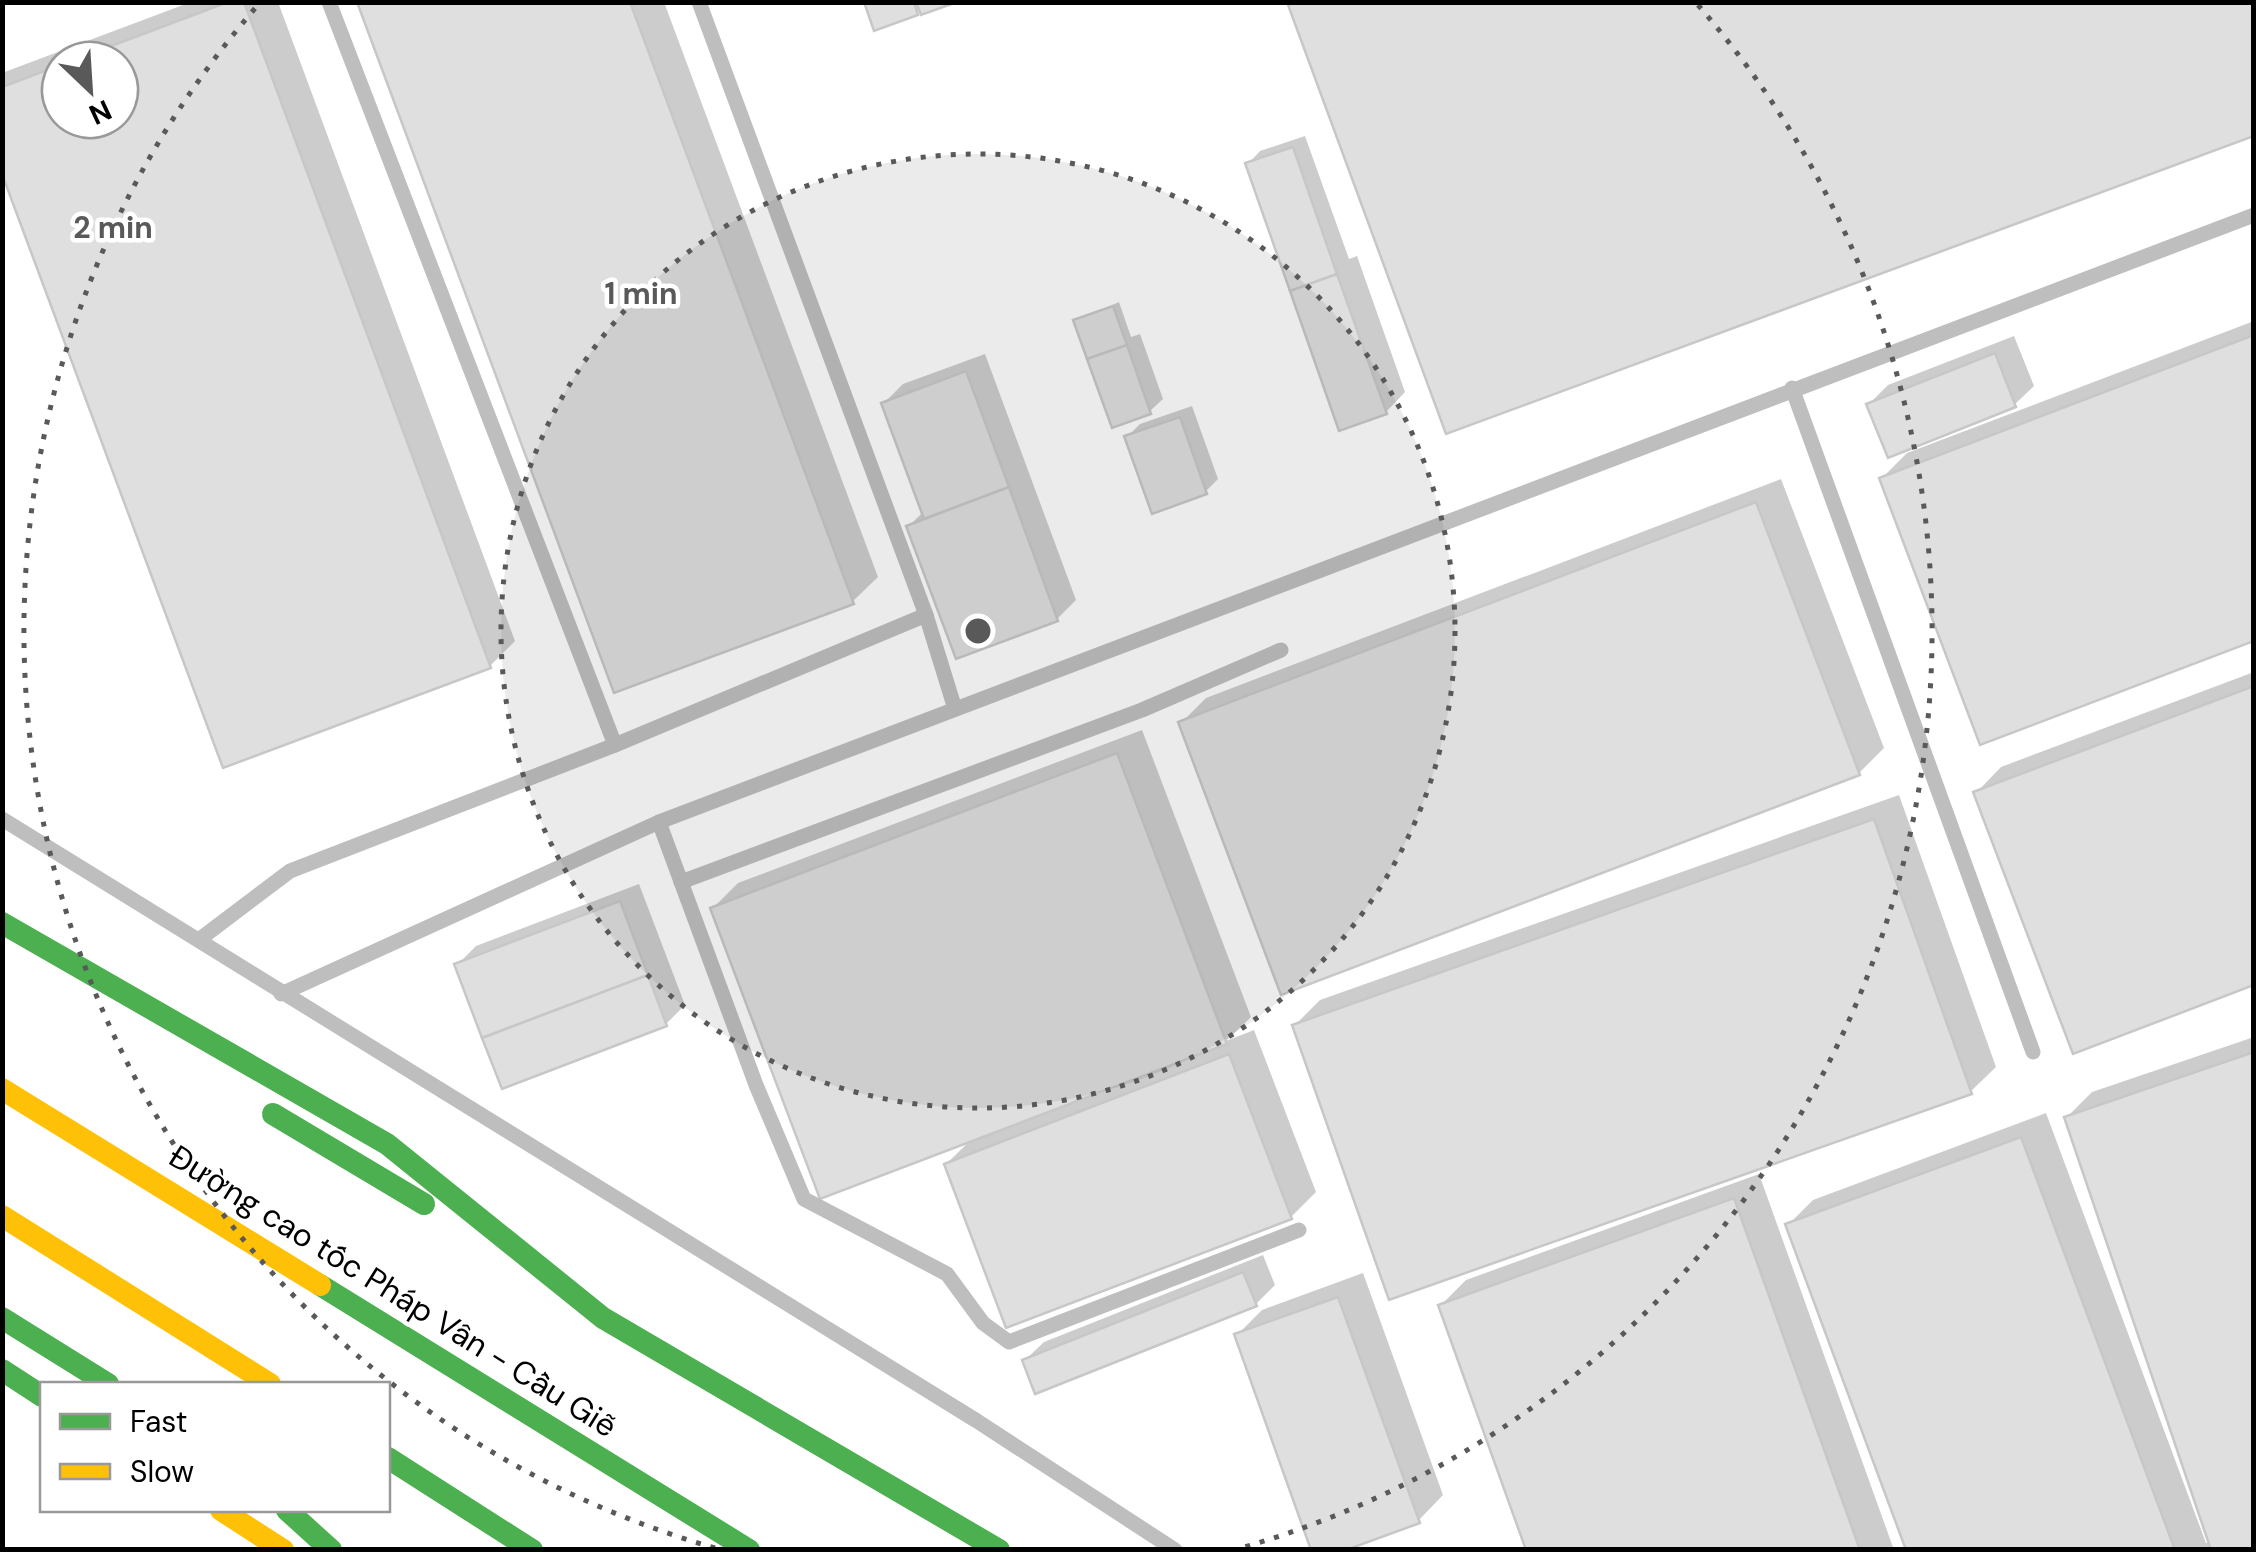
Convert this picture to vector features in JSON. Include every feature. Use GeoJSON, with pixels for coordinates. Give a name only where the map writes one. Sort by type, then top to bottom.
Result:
{"type":"FeatureCollection","features":[{"type":"Feature","properties":{"kind":"main road"},"geometry":{"type":"LineString","coordinates":[[2,922],[387,1144],[602,1318],[999,1550]]}},
{"type":"Feature","properties":{"kind":"main road","name":"Đường cao tốc Pháp Vân - Cầu Giẽ"},"geometry":{"type":"LineString","coordinates":[[2,1089],[749,1550]]}},
{"type":"Feature","properties":{"kind":"main road"},"geometry":{"type":"LineString","coordinates":[[260,1106],[550,1279]]}},
{"type":"Feature","properties":{"kind":"main road"},"geometry":{"type":"LineString","coordinates":[[2,1216],[267,1382]]}},
{"type":"Feature","properties":{"kind":"main road"},"geometry":{"type":"LineString","coordinates":[[2,1318],[105,1382]]}},
{"type":"Feature","properties":{"kind":"main road"},"geometry":{"type":"LineString","coordinates":[[2,1370],[40,1395]]}},
{"type":"Feature","properties":{"kind":"main road"},"geometry":{"type":"LineString","coordinates":[[390,1459],[532,1550]]}},
{"type":"Feature","properties":{"kind":"main road"},"geometry":{"type":"LineString","coordinates":[[223,1512],[283,1550]]}},
{"type":"Feature","properties":{"kind":"main road"},"geometry":{"type":"LineString","coordinates":[[289,1512],[332,1550]]}},
{"type":"Feature","properties":{"kind":"lane"},"geometry":{"type":"LineString","coordinates":[[328,2],[615,745]]}},
{"type":"Feature","properties":{"kind":"lane"},"geometry":{"type":"LineString","coordinates":[[698,2],[926,615],[955,709]]}},
{"type":"Feature","properties":{"kind":"lane"},"geometry":{"type":"LineString","coordinates":[[281,994],[659,822],[2254,215]]}},
{"type":"Feature","properties":{"kind":"lane"},"geometry":{"type":"LineString","coordinates":[[1792,388],[2033,1052]]}},
{"type":"Feature","properties":{"kind":"lane"},"geometry":{"type":"LineString","coordinates":[[200,939],[290,871],[615,745],[926,615]]}},
{"type":"Feature","properties":{"kind":"lane"},"geometry":{"type":"LineString","coordinates":[[681,882],[1142,710],[1281,650]]}},
{"type":"Feature","properties":{"kind":"lane"},"geometry":{"type":"LineString","coordinates":[[2,819],[977,1421],[1175,1550]]}},
{"type":"Feature","properties":{"kind":"lane"},"geometry":{"type":"LineString","coordinates":[[659,822],[756,1085],[804,1199],[946,1274],[983,1323],[1009,1342],[1299,1230]]}},
{"type":"Feature","properties":{"kind":"building"},"geometry":{"type":"Polygon","coordinates":[[[228,2],[244,2],[491,668],[223,768],[2,174],[2,87],[40,73],[40,140],[140,140],[140,40],[127,40],[228,2]]]}},
{"type":"Feature","properties":{"kind":"building"},"geometry":{"type":"Polygon","coordinates":[[[357,2],[630,2],[854,604],[614,693],[357,2]]]}},
{"type":"Feature","properties":{"kind":"building"},"geometry":{"type":"Polygon","coordinates":[[[864,2],[914,2],[918,15],[874,31],[864,2]]]}},
{"type":"Feature","properties":{"kind":"building"},"geometry":{"type":"Polygon","coordinates":[[[916,2],[957,2],[921,15],[916,2]]]}},
{"type":"Feature","properties":{"kind":"building"},"geometry":{"type":"Polygon","coordinates":[[[1287,2],[2254,2],[2254,136],[1446,434],[1287,2]]]}},
{"type":"Feature","properties":{"kind":"building"},"geometry":{"type":"Polygon","coordinates":[[[1293,147],[1337,274],[1290,291],[1245,163],[1293,147]]]}},
{"type":"Feature","properties":{"kind":"building"},"geometry":{"type":"Polygon","coordinates":[[[1337,274],[1387,414],[1339,431],[1290,291],[1337,274]]]}},
{"type":"Feature","properties":{"kind":"building"},"geometry":{"type":"Polygon","coordinates":[[[1113,306],[1127,345],[1087,359],[1073,320],[1113,306]]]}},
{"type":"Feature","properties":{"kind":"building"},"geometry":{"type":"Polygon","coordinates":[[[2254,335],[2254,641],[1980,745],[1879,478],[2254,335]]]}},
{"type":"Feature","properties":{"kind":"building"},"geometry":{"type":"Polygon","coordinates":[[[1127,345],[1151,414],[1112,428],[1087,359],[1127,345]]]}},
{"type":"Feature","properties":{"kind":"building"},"geometry":{"type":"Polygon","coordinates":[[[1995,353],[2016,407],[1888,458],[1866,404],[1995,353]]]}},
{"type":"Feature","properties":{"kind":"building"},"geometry":{"type":"Polygon","coordinates":[[[966,371],[1009,487],[924,519],[881,403],[966,371]]]}},
{"type":"Feature","properties":{"kind":"building"},"geometry":{"type":"Polygon","coordinates":[[[1180,417],[1207,494],[1152,514],[1124,436],[1180,417]]]}},
{"type":"Feature","properties":{"kind":"building"},"geometry":{"type":"Polygon","coordinates":[[[1009,487],[1058,621],[956,659],[906,526],[1009,487]]]}},
{"type":"Feature","properties":{"kind":"building"},"geometry":{"type":"Polygon","coordinates":[[[1756,502],[1860,775],[1281,995],[1178,722],[1756,502]]]}},
{"type":"Feature","properties":{"kind":"building"},"geometry":{"type":"Polygon","coordinates":[[[2254,686],[2254,985],[2073,1054],[1973,792],[2254,686]]]}},
{"type":"Feature","properties":{"kind":"building"},"geometry":{"type":"Polygon","coordinates":[[[1117,753],[1227,1044],[820,1199],[710,908],[1117,753]]]}},
{"type":"Feature","properties":{"kind":"building"},"geometry":{"type":"Polygon","coordinates":[[[1874,819],[1972,1094],[1389,1300],[1292,1025],[1874,819]]]}},
{"type":"Feature","properties":{"kind":"building"},"geometry":{"type":"Polygon","coordinates":[[[620,901],[648,975],[482,1038],[454,964],[620,901]]]}},
{"type":"Feature","properties":{"kind":"building"},"geometry":{"type":"Polygon","coordinates":[[[648,975],[667,1026],[502,1089],[482,1038],[648,975]]]}},
{"type":"Feature","properties":{"kind":"building"},"geometry":{"type":"Polygon","coordinates":[[[2254,1052],[2254,1550],[2211,1550],[2064,1117],[2254,1052]]]}},
{"type":"Feature","properties":{"kind":"building"},"geometry":{"type":"Polygon","coordinates":[[[1229,1054],[1292,1219],[1006,1328],[944,1164],[1229,1054]]]}},
{"type":"Feature","properties":{"kind":"building"},"geometry":{"type":"Polygon","coordinates":[[[2021,1137],[2175,1550],[1906,1550],[1785,1224],[2021,1137]]]}},
{"type":"Feature","properties":{"kind":"building"},"geometry":{"type":"Polygon","coordinates":[[[1734,1198],[1860,1550],[1526,1550],[1438,1305],[1734,1198]]]}},
{"type":"Feature","properties":{"kind":"building"},"geometry":{"type":"Polygon","coordinates":[[[1243,1272],[1257,1306],[1035,1394],[1022,1360],[1243,1272]]]}},
{"type":"Feature","properties":{"kind":"building"},"geometry":{"type":"Polygon","coordinates":[[[1338,1297],[1420,1523],[1346,1550],[1311,1550],[1234,1334],[1338,1297]]]}},
{"type":"Feature","properties":{"kind":"traffic: fast"},"geometry":{"type":"LineString","coordinates":[[2,923],[387,1144],[603,1318],[999,1550]]}},
{"type":"Feature","properties":{"kind":"traffic: fast"},"geometry":{"type":"LineString","coordinates":[[273,1114],[424,1204]]}},
{"type":"Feature","properties":{"kind":"traffic: fast"},"geometry":{"type":"LineString","coordinates":[[320,1285],[749,1550]]}},
{"type":"Feature","properties":{"kind":"traffic: fast"},"geometry":{"type":"LineString","coordinates":[[2,1318],[105,1382]]}},
{"type":"Feature","properties":{"kind":"traffic: fast"},"geometry":{"type":"LineString","coordinates":[[2,1370],[40,1395]]}},
{"type":"Feature","properties":{"kind":"traffic: fast"},"geometry":{"type":"LineString","coordinates":[[390,1459],[532,1550]]}},
{"type":"Feature","properties":{"kind":"traffic: fast"},"geometry":{"type":"LineString","coordinates":[[289,1512],[331,1550]]}},
{"type":"Feature","properties":{"kind":"traffic: slow"},"geometry":{"type":"LineString","coordinates":[[2,1089],[320,1285]]}},
{"type":"Feature","properties":{"kind":"traffic: slow"},"geometry":{"type":"LineString","coordinates":[[2,1216],[267,1382]]}},
{"type":"Feature","properties":{"kind":"traffic: slow"},"geometry":{"type":"LineString","coordinates":[[224,1512],[283,1550]]}}]}
